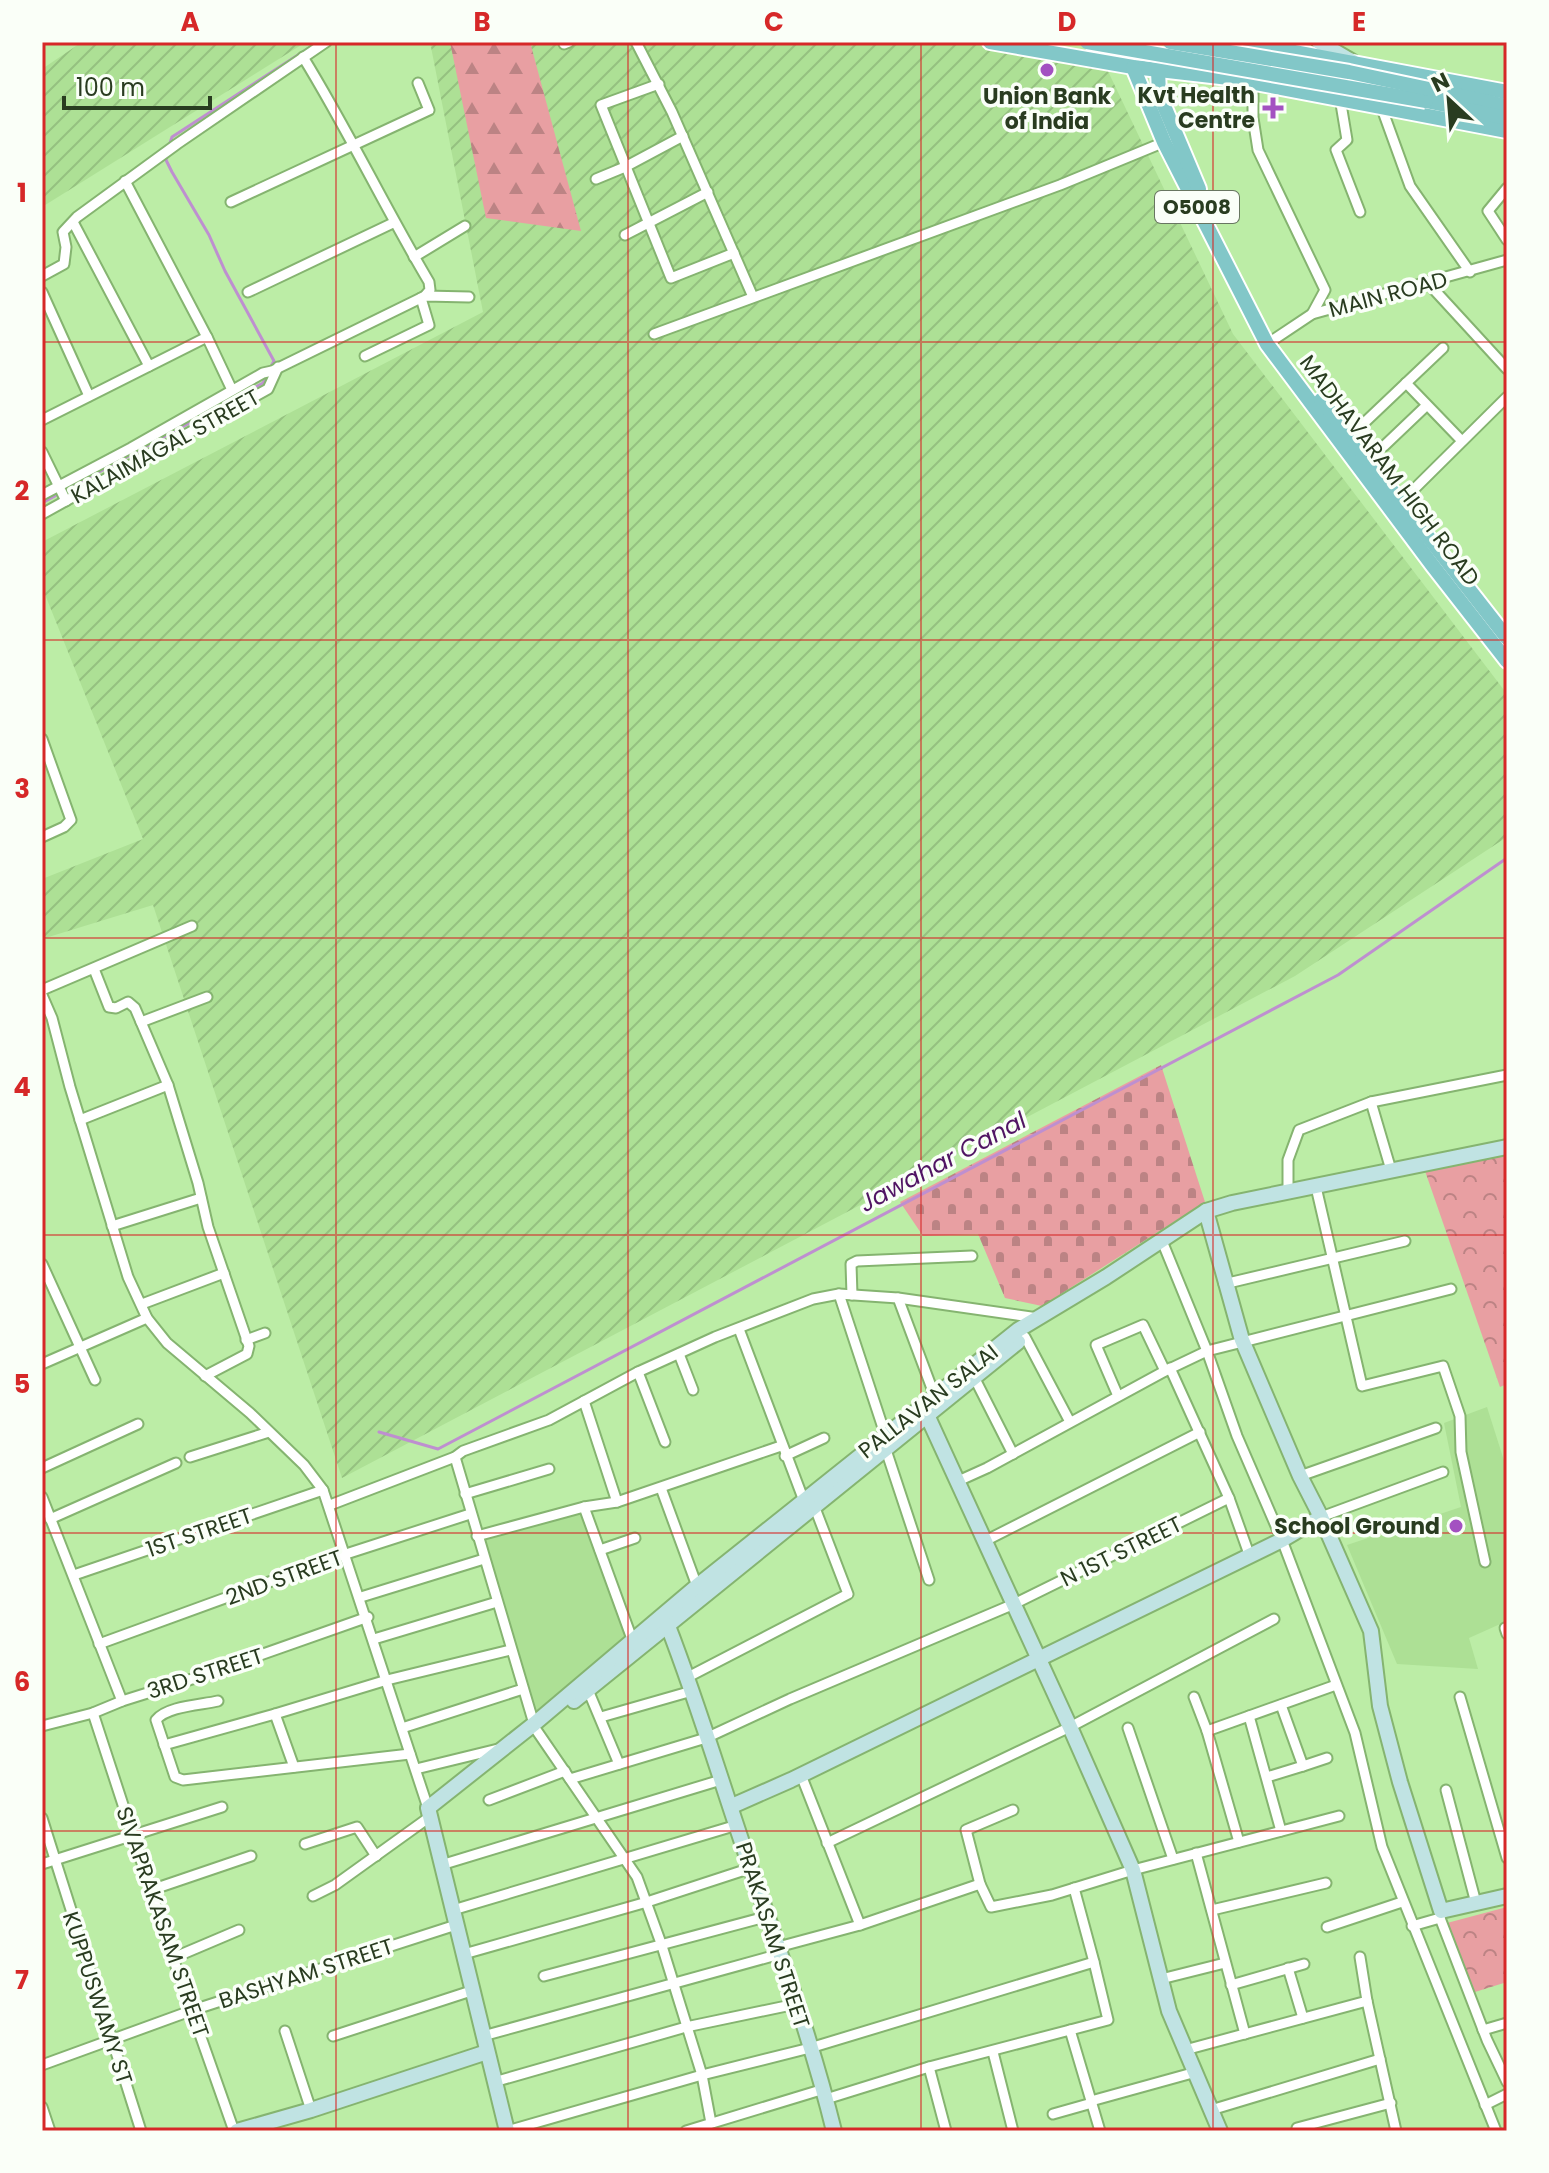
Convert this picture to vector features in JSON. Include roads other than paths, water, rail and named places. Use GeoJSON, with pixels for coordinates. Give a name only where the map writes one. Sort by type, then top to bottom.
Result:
{"type":"FeatureCollection","features":[{"type":"Feature","properties":{"kind":"main road"},"geometry":{"type":"LineString","coordinates":[[990,42],[1067,48],[1133,67],[1253,82],[1505,130]]}},
{"type":"Feature","properties":{"kind":"main road"},"geometry":{"type":"LineString","coordinates":[[1087,42],[1507,106]]}},
{"type":"Feature","properties":{"kind":"main road"},"geometry":{"type":"LineString","coordinates":[[1170,42],[1349,72],[1428,95],[1505,130]]}},
{"type":"Feature","properties":{"kind":"main road"},"geometry":{"type":"LineString","coordinates":[[1229,78],[1235,42]]}},
{"type":"Feature","properties":{"kind":"main road"},"geometry":{"type":"LineString","coordinates":[[1241,42],[1507,92]]}},
{"type":"Feature","properties":{"kind":"main road","name":"O5008"},"geometry":{"type":"LineString","coordinates":[[1133,67],[1270,341]]}},
{"type":"Feature","properties":{"kind":"main road","name":"O5008"},"geometry":{"type":"LineString","coordinates":[[1158,70],[1159,94],[1169,140]]}},
{"type":"Feature","properties":{"kind":"main road","name":"MADHAVARAM HIGH ROAD"},"geometry":{"type":"LineString","coordinates":[[1270,341],[1397,507],[1507,661]]}},
{"type":"Feature","properties":{"kind":"main road"},"geometry":{"type":"LineString","coordinates":[[1397,507],[1507,638]]}},
{"type":"Feature","properties":{"kind":"street"},"geometry":{"type":"LineString","coordinates":[[42,276],[64,264],[66,247],[63,232],[73,222],[173,146],[326,42]]}},
{"type":"Feature","properties":{"kind":"street"},"geometry":{"type":"LineString","coordinates":[[636,42],[683,136],[753,297]]}},
{"type":"Feature","properties":{"kind":"street"},"geometry":{"type":"LineString","coordinates":[[1319,42],[1355,63]]}},
{"type":"Feature","properties":{"kind":"street"},"geometry":{"type":"LineString","coordinates":[[303,57],[333,106],[393,223],[429,282],[430,290],[423,297]]}},
{"type":"Feature","properties":{"kind":"street"},"geometry":{"type":"LineString","coordinates":[[1253,82],[1253,118],[1258,150],[1325,290],[1312,314]]}},
{"type":"Feature","properties":{"kind":"street"},"geometry":{"type":"LineString","coordinates":[[231,202],[429,110],[418,83]]}},
{"type":"Feature","properties":{"kind":"street"},"geometry":{"type":"LineString","coordinates":[[659,84],[601,105],[671,278],[734,253]]}},
{"type":"Feature","properties":{"kind":"street"},"geometry":{"type":"LineString","coordinates":[[1340,98],[1347,140],[1336,150],[1360,212]]}},
{"type":"Feature","properties":{"kind":"street"},"geometry":{"type":"LineString","coordinates":[[1381,106],[1410,186],[1470,272]]}},
{"type":"Feature","properties":{"kind":"street"},"geometry":{"type":"LineString","coordinates":[[596,179],[683,136]]}},
{"type":"Feature","properties":{"kind":"street"},"geometry":{"type":"LineString","coordinates":[[654,334],[1047,190],[1169,140]]}},
{"type":"Feature","properties":{"kind":"street"},"geometry":{"type":"LineString","coordinates":[[125,181],[232,390]]}},
{"type":"Feature","properties":{"kind":"street"},"geometry":{"type":"LineString","coordinates":[[1507,188],[1488,211],[1507,240]]}},
{"type":"Feature","properties":{"kind":"street"},"geometry":{"type":"LineString","coordinates":[[625,235],[708,192]]}},
{"type":"Feature","properties":{"kind":"street"},"geometry":{"type":"LineString","coordinates":[[73,222],[149,366]]}},
{"type":"Feature","properties":{"kind":"street"},"geometry":{"type":"LineString","coordinates":[[248,292],[393,223]]}},
{"type":"Feature","properties":{"kind":"street"},"geometry":{"type":"LineString","coordinates":[[414,257],[465,226]]}},
{"type":"Feature","properties":{"kind":"street","name":"MAIN ROAD"},"geometry":{"type":"LineString","coordinates":[[1270,341],[1312,314],[1507,260]]}},
{"type":"Feature","properties":{"kind":"street"},"geometry":{"type":"LineString","coordinates":[[1428,283],[1507,369]]}},
{"type":"Feature","properties":{"kind":"street"},"geometry":{"type":"LineString","coordinates":[[42,292],[89,396]]}},
{"type":"Feature","properties":{"kind":"street"},"geometry":{"type":"LineString","coordinates":[[423,297],[469,297]]}},
{"type":"Feature","properties":{"kind":"street"},"geometry":{"type":"LineString","coordinates":[[365,356],[429,325],[423,297]]}},
{"type":"Feature","properties":{"kind":"street","name":"KALAIMAGAL STREET"},"geometry":{"type":"LineString","coordinates":[[42,495],[232,390],[423,297]]}},
{"type":"Feature","properties":{"kind":"street"},"geometry":{"type":"LineString","coordinates":[[42,420],[207,337]]}},
{"type":"Feature","properties":{"kind":"street"},"geometry":{"type":"LineString","coordinates":[[1364,423],[1443,348]]}},
{"type":"Feature","properties":{"kind":"street","name":"KALAIMAGAL STREET"},"geometry":{"type":"LineString","coordinates":[[42,514],[268,389],[271,370]]}},
{"type":"Feature","properties":{"kind":"street"},"geometry":{"type":"LineString","coordinates":[[1406,383],[1461,440]]}},
{"type":"Feature","properties":{"kind":"street"},"geometry":{"type":"LineString","coordinates":[[1397,507],[1461,440],[1506,399]]}},
{"type":"Feature","properties":{"kind":"street"},"geometry":{"type":"LineString","coordinates":[[1384,446],[1426,406]]}},
{"type":"Feature","properties":{"kind":"street"},"geometry":{"type":"LineString","coordinates":[[42,452],[65,500]]}},
{"type":"Feature","properties":{"kind":"street"},"geometry":{"type":"LineString","coordinates":[[42,739],[45,758],[71,820],[64,827],[42,837]]}},
{"type":"Feature","properties":{"kind":"street"},"geometry":{"type":"LineString","coordinates":[[192,926],[42,992],[128,1277],[147,1318],[167,1343],[304,1465],[330,1505],[430,1812],[507,2131],[702,2075],[810,2048],[1094,1962]]}},
{"type":"Feature","properties":{"kind":"street"},"geometry":{"type":"LineString","coordinates":[[94,969],[109,1007],[116,1008],[128,1002],[133,1004],[168,1085],[208,1227],[249,1346],[247,1354],[205,1376]]}},
{"type":"Feature","properties":{"kind":"street"},"geometry":{"type":"LineString","coordinates":[[141,1022],[207,997]]}},
{"type":"Feature","properties":{"kind":"street"},"geometry":{"type":"LineString","coordinates":[[1288,1192],[1288,1160],[1299,1130],[1371,1102],[1507,1075]]}},
{"type":"Feature","properties":{"kind":"street"},"geometry":{"type":"LineString","coordinates":[[80,1120],[168,1085]]}},
{"type":"Feature","properties":{"kind":"street"},"geometry":{"type":"LineString","coordinates":[[1371,1102],[1391,1170]]}},
{"type":"Feature","properties":{"kind":"street","name":"PALLAVAN SALAI"},"geometry":{"type":"LineString","coordinates":[[430,1812],[505,1747],[536,1727],[632,1639],[697,1586],[809,1505],[885,1434],[934,1394],[1018,1330],[1206,1211],[1507,1147]]}},
{"type":"Feature","properties":{"kind":"street"},"geometry":{"type":"LineString","coordinates":[[1316,1187],[1362,1386],[1443,1366],[1460,1416],[1461,1452],[1485,1562]]}},
{"type":"Feature","properties":{"kind":"street"},"geometry":{"type":"LineString","coordinates":[[112,1226],[201,1198]]}},
{"type":"Feature","properties":{"kind":"street"},"geometry":{"type":"LineString","coordinates":[[1206,1211],[1242,1340],[1371,1631],[1380,1706],[1400,1782],[1441,1914],[1483,2030],[1507,2082]]}},
{"type":"Feature","properties":{"kind":"street"},"geometry":{"type":"LineString","coordinates":[[1162,1241],[1207,1351],[1237,1436],[1282,1540],[1355,1733],[1382,1847],[1496,2131]]}},
{"type":"Feature","properties":{"kind":"street"},"geometry":{"type":"LineString","coordinates":[[1224,1284],[1405,1241]]}},
{"type":"Feature","properties":{"kind":"street"},"geometry":{"type":"LineString","coordinates":[[852,1295],[851,1264],[857,1261],[972,1256]]}},
{"type":"Feature","properties":{"kind":"street"},"geometry":{"type":"LineString","coordinates":[[42,1264],[95,1380]]}},
{"type":"Feature","properties":{"kind":"street"},"geometry":{"type":"LineString","coordinates":[[142,1304],[224,1273]]}},
{"type":"Feature","properties":{"kind":"street"},"geometry":{"type":"LineString","coordinates":[[956,1482],[1207,1351],[1451,1289]]}},
{"type":"Feature","properties":{"kind":"street"},"geometry":{"type":"LineString","coordinates":[[839,1294],[885,1434]]}},
{"type":"Feature","properties":{"kind":"street"},"geometry":{"type":"LineString","coordinates":[[313,1896],[335,1885],[376,1856],[536,1727],[588,1690],[809,1505],[886,1450],[1025,1337],[1034,1329],[1039,1318],[898,1298],[839,1294],[801,1303],[638,1372],[549,1420],[330,1505]]}},
{"type":"Feature","properties":{"kind":"street"},"geometry":{"type":"LineString","coordinates":[[898,1298],[934,1394]]}},
{"type":"Feature","properties":{"kind":"street"},"geometry":{"type":"LineString","coordinates":[[42,1364],[147,1318]]}},
{"type":"Feature","properties":{"kind":"street"},"geometry":{"type":"LineString","coordinates":[[1118,1396],[1096,1345],[1143,1325],[1200,1432],[1249,1554]]}},
{"type":"Feature","properties":{"kind":"street"},"geometry":{"type":"LineString","coordinates":[[601,1717],[690,1684],[848,1594],[783,1451],[739,1329]]}},
{"type":"Feature","properties":{"kind":"street"},"geometry":{"type":"LineString","coordinates":[[246,1340],[265,1333]]}},
{"type":"Feature","properties":{"kind":"street"},"geometry":{"type":"LineString","coordinates":[[1025,1337],[1070,1422]]}},
{"type":"Feature","properties":{"kind":"street"},"geometry":{"type":"LineString","coordinates":[[679,1354],[693,1390]]}},
{"type":"Feature","properties":{"kind":"street"},"geometry":{"type":"LineString","coordinates":[[638,1372],[665,1442]]}},
{"type":"Feature","properties":{"kind":"street"},"geometry":{"type":"LineString","coordinates":[[974,1377],[1013,1454]]}},
{"type":"Feature","properties":{"kind":"street"},"geometry":{"type":"LineString","coordinates":[[584,1401],[617,1502]]}},
{"type":"Feature","properties":{"kind":"street"},"geometry":{"type":"LineString","coordinates":[[927,1415],[1133,1870],[1169,2011],[1220,2131]]}},
{"type":"Feature","properties":{"kind":"street"},"geometry":{"type":"LineString","coordinates":[[42,1468],[138,1424]]}},
{"type":"Feature","properties":{"kind":"street"},"geometry":{"type":"LineString","coordinates":[[1300,1476],[1436,1428]]}},
{"type":"Feature","properties":{"kind":"street"},"geometry":{"type":"LineString","coordinates":[[190,1457],[269,1432]]}},
{"type":"Feature","properties":{"kind":"street"},"geometry":{"type":"LineString","coordinates":[[985,1541],[1200,1432]]}},
{"type":"Feature","properties":{"kind":"street"},"geometry":{"type":"LineString","coordinates":[[477,1536],[584,1507],[617,1502],[824,1438]]}},
{"type":"Feature","properties":{"kind":"street"},"geometry":{"type":"LineString","coordinates":[[886,1450],[929,1580]]}},
{"type":"Feature","properties":{"kind":"street"},"geometry":{"type":"LineString","coordinates":[[455,1457],[510,1650],[536,1727],[637,1877],[702,2075],[711,2123]]}},
{"type":"Feature","properties":{"kind":"street"},"geometry":{"type":"LineString","coordinates":[[50,1519],[176,1463]]}},
{"type":"Feature","properties":{"kind":"street"},"geometry":{"type":"LineString","coordinates":[[465,1494],[549,1469]]}},
{"type":"Feature","properties":{"kind":"street"},"geometry":{"type":"LineString","coordinates":[[732,1806],[1039,1660],[1282,1540],[1321,1517],[1443,1472]]}},
{"type":"Feature","properties":{"kind":"street"},"geometry":{"type":"LineString","coordinates":[[661,1488],[697,1586]]}},
{"type":"Feature","properties":{"kind":"street","name":"1ST STREET"},"geometry":{"type":"LineString","coordinates":[[74,1575],[323,1490]]}},
{"type":"Feature","properties":{"kind":"street"},"geometry":{"type":"LineString","coordinates":[[42,1497],[122,1701]]}},
{"type":"Feature","properties":{"kind":"street","name":"N 1ST STREET"},"geometry":{"type":"LineString","coordinates":[[489,1800],[567,1775],[619,1764],[706,1738],[1014,1604],[1229,1498]]}},
{"type":"Feature","properties":{"kind":"street"},"geometry":{"type":"LineString","coordinates":[[584,1507],[632,1639]]}},
{"type":"Feature","properties":{"kind":"street","name":"2ND STREET"},"geometry":{"type":"LineString","coordinates":[[99,1644],[346,1554],[470,1514]]}},
{"type":"Feature","properties":{"kind":"street"},"geometry":{"type":"LineString","coordinates":[[600,1550],[635,1538]]}},
{"type":"Feature","properties":{"kind":"street"},"geometry":{"type":"LineString","coordinates":[[361,1597],[484,1559]]}},
{"type":"Feature","properties":{"kind":"street"},"geometry":{"type":"LineString","coordinates":[[374,1639],[497,1602]]}},
{"type":"Feature","properties":{"kind":"street","name":"3RD STREET"},"geometry":{"type":"LineString","coordinates":[[42,1726],[93,1713],[368,1617]]}},
{"type":"Feature","properties":{"kind":"street"},"geometry":{"type":"LineString","coordinates":[[827,1843],[1070,1727],[1274,1619]]}},
{"type":"Feature","properties":{"kind":"street","name":"PRAKASAM STREET"},"geometry":{"type":"LineString","coordinates":[[668,1626],[769,1916],[834,2131]]}},
{"type":"Feature","properties":{"kind":"street"},"geometry":{"type":"LineString","coordinates":[[164,1745],[387,1680],[510,1650]]}},
{"type":"Feature","properties":{"kind":"street"},"geometry":{"type":"LineString","coordinates":[[1207,1731],[1336,1685]]}},
{"type":"Feature","properties":{"kind":"street"},"geometry":{"type":"LineString","coordinates":[[402,1728],[523,1689]]}},
{"type":"Feature","properties":{"kind":"street"},"geometry":{"type":"LineString","coordinates":[[588,1690],[619,1764]]}},
{"type":"Feature","properties":{"kind":"street"},"geometry":{"type":"LineString","coordinates":[[1194,1697],[1239,1842]]}},
{"type":"Feature","properties":{"kind":"street"},"geometry":{"type":"LineString","coordinates":[[1460,1697],[1507,1858]]}},
{"type":"Feature","properties":{"kind":"street"},"geometry":{"type":"LineString","coordinates":[[218,1701],[161,1714],[156,1720],[172,1772],[183,1780],[410,1754]]}},
{"type":"Feature","properties":{"kind":"street"},"geometry":{"type":"LineString","coordinates":[[1281,1705],[1303,1766]]}},
{"type":"Feature","properties":{"kind":"street","name":"SIVAPRAKASAM STREET"},"geometry":{"type":"LineString","coordinates":[[93,1713],[173,1958],[236,2131]]}},
{"type":"Feature","properties":{"kind":"street"},"geometry":{"type":"LineString","coordinates":[[275,1714],[294,1767]]}},
{"type":"Feature","properties":{"kind":"street"},"geometry":{"type":"LineString","coordinates":[[1249,1716],[1281,1831]]}},
{"type":"Feature","properties":{"kind":"street"},"geometry":{"type":"LineString","coordinates":[[1128,1728],[1173,1859]]}},
{"type":"Feature","properties":{"kind":"street"},"geometry":{"type":"LineString","coordinates":[[416,1769],[505,1747]]}},
{"type":"Feature","properties":{"kind":"street"},"geometry":{"type":"LineString","coordinates":[[1267,1777],[1327,1758]]}},
{"type":"Feature","properties":{"kind":"street"},"geometry":{"type":"LineString","coordinates":[[801,1775],[860,1925]]}},
{"type":"Feature","properties":{"kind":"street"},"geometry":{"type":"LineString","coordinates":[[441,1865],[721,1780]]}},
{"type":"Feature","properties":{"kind":"street"},"geometry":{"type":"LineString","coordinates":[[1446,1790],[1476,1903]]}},
{"type":"Feature","properties":{"kind":"street"},"geometry":{"type":"LineString","coordinates":[[42,1864],[222,1807]]}},
{"type":"Feature","properties":{"kind":"street"},"geometry":{"type":"LineString","coordinates":[[1013,1810],[966,1830],[980,1884],[991,1907],[1074,1888],[1339,1816]]}},
{"type":"Feature","properties":{"kind":"street","name":"KUPPUSWAMY ST"},"geometry":{"type":"LineString","coordinates":[[42,1818],[141,2131]]}},
{"type":"Feature","properties":{"kind":"street","name":"BASHYAM STREET"},"geometry":{"type":"LineString","coordinates":[[42,2065],[454,1917],[737,1825]]}},
{"type":"Feature","properties":{"kind":"street"},"geometry":{"type":"LineString","coordinates":[[305,1844],[357,1827],[376,1856]]}},
{"type":"Feature","properties":{"kind":"street"},"geometry":{"type":"LineString","coordinates":[[1196,1853],[1245,2034]]}},
{"type":"Feature","properties":{"kind":"street"},"geometry":{"type":"LineString","coordinates":[[151,1890],[251,1856]]}},
{"type":"Feature","properties":{"kind":"street"},"geometry":{"type":"LineString","coordinates":[[464,1954],[647,1902],[751,1868]]}},
{"type":"Feature","properties":{"kind":"street"},"geometry":{"type":"LineString","coordinates":[[1212,1910],[1326,1883]]}},
{"type":"Feature","properties":{"kind":"street"},"geometry":{"type":"LineString","coordinates":[[483,2036],[779,1951],[980,1884]]}},
{"type":"Feature","properties":{"kind":"street"},"geometry":{"type":"LineString","coordinates":[[686,2131],[1108,2020],[1074,1888]]}},
{"type":"Feature","properties":{"kind":"street"},"geometry":{"type":"LineString","coordinates":[[1412,1926],[1441,1914],[1507,1896]]}},
{"type":"Feature","properties":{"kind":"street"},"geometry":{"type":"LineString","coordinates":[[1327,1927],[1402,1902]]}},
{"type":"Feature","properties":{"kind":"street"},"geometry":{"type":"LineString","coordinates":[[544,1976],[769,1916]]}},
{"type":"Feature","properties":{"kind":"street"},"geometry":{"type":"LineString","coordinates":[[173,1958],[239,1930]]}},
{"type":"Feature","properties":{"kind":"street"},"geometry":{"type":"LineString","coordinates":[[1360,1957],[1396,2131]]}},
{"type":"Feature","properties":{"kind":"street"},"geometry":{"type":"LineString","coordinates":[[1161,1979],[1225,1963]]}},
{"type":"Feature","properties":{"kind":"street"},"geometry":{"type":"LineString","coordinates":[[1231,1985],[1304,1964]]}},
{"type":"Feature","properties":{"kind":"street"},"geometry":{"type":"LineString","coordinates":[[1288,1968],[1303,2018]]}},
{"type":"Feature","properties":{"kind":"street"},"geometry":{"type":"LineString","coordinates":[[333,2036],[471,1991]]}},
{"type":"Feature","properties":{"kind":"street"},"geometry":{"type":"LineString","coordinates":[[1185,2050],[1367,2001]]}},
{"type":"Feature","properties":{"kind":"street"},"geometry":{"type":"LineString","coordinates":[[494,2082],[686,2027],[796,2004]]}},
{"type":"Feature","properties":{"kind":"street"},"geometry":{"type":"LineString","coordinates":[[1483,2030],[1507,2023]]}},
{"type":"Feature","properties":{"kind":"street"},"geometry":{"type":"LineString","coordinates":[[1070,2030],[1100,2131]]}},
{"type":"Feature","properties":{"kind":"street"},"geometry":{"type":"LineString","coordinates":[[285,2031],[311,2110]]}},
{"type":"Feature","properties":{"kind":"street"},"geometry":{"type":"LineString","coordinates":[[236,2131],[311,2110],[487,2052]]}},
{"type":"Feature","properties":{"kind":"street"},"geometry":{"type":"LineString","coordinates":[[993,2052],[1013,2131]]}},
{"type":"Feature","properties":{"kind":"street"},"geometry":{"type":"LineString","coordinates":[[1211,2110],[1380,2059]]}},
{"type":"Feature","properties":{"kind":"street"},"geometry":{"type":"LineString","coordinates":[[929,2067],[946,2131]]}},
{"type":"Feature","properties":{"kind":"street"},"geometry":{"type":"LineString","coordinates":[[1053,2114],[1196,2072]]}},
{"type":"Feature","properties":{"kind":"street"},"geometry":{"type":"LineString","coordinates":[[1485,2105],[1507,2094]]}},
{"type":"Feature","properties":{"kind":"street"},"geometry":{"type":"LineString","coordinates":[[1297,2128],[1391,2103]]}},
{"type":"Feature","properties":{"kind":"street"},"geometry":{"type":"LineString","coordinates":[[42,2107],[50,2131]]}},
{"type":"Feature","properties":{"kind":"waterway"},"geometry":{"type":"LineString","coordinates":[[169,146],[172,137],[318,42]]}},
{"type":"Feature","properties":{"kind":"waterway"},"geometry":{"type":"LineString","coordinates":[[168,154],[166,160],[172,172],[209,235],[274,361],[269,370]]}},
{"type":"Feature","properties":{"kind":"waterway"},"geometry":{"type":"LineString","coordinates":[[42,503],[263,383],[266,377]]}},
{"type":"Feature","properties":{"kind":"waterway","name":"Jawahar Canal"},"geometry":{"type":"LineString","coordinates":[[379,1432],[438,1449],[1338,975],[1507,858]]}},
{"type":"Feature","properties":{"kind":"place","name":"Union Bank of India"},"geometry":{"type":"Point","coordinates":[1047,70]}},
{"type":"Feature","properties":{"kind":"place","name":"Kvt Health Centre"},"geometry":{"type":"Point","coordinates":[1273,108]}},
{"type":"Feature","properties":{"kind":"place","name":"School Ground"},"geometry":{"type":"Point","coordinates":[1456,1526]}}]}
